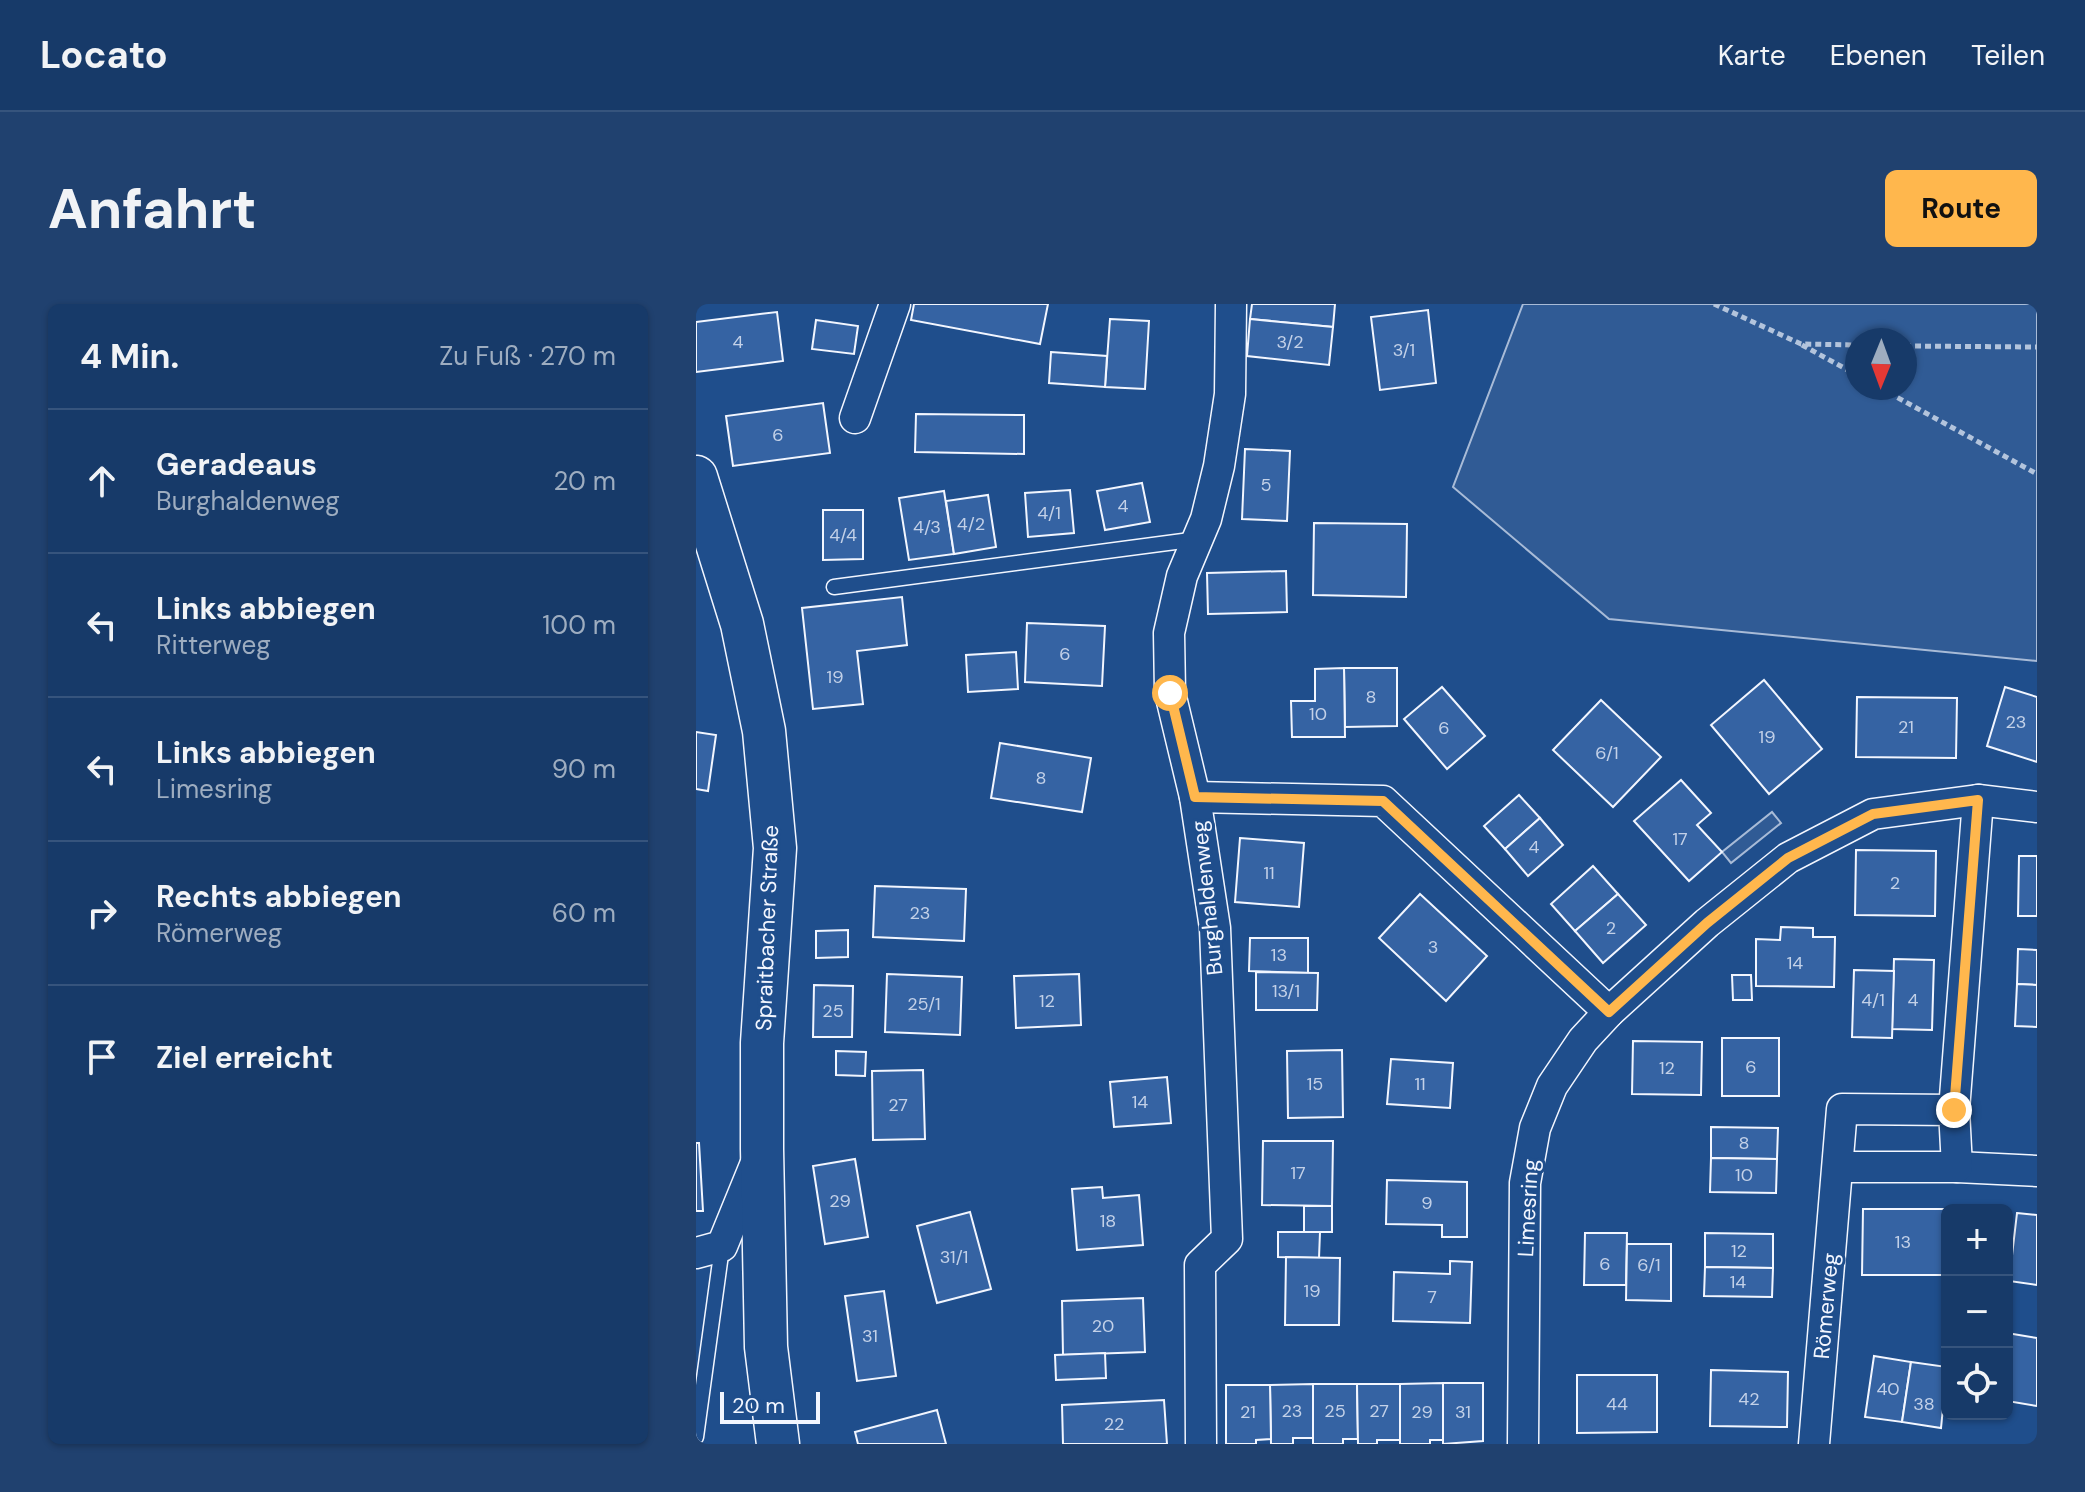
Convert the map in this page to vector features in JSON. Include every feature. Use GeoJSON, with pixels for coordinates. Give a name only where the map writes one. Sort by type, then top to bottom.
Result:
{"type":"FeatureCollection","features":[{"type":"Feature","properties":{"kind":"street"},"geometry":{"type":"LineString","coordinates":[[855,418],[895,304]]}},
{"type":"Feature","properties":{"kind":"street","name":"Burghaldenweg"},"geometry":{"type":"LineString","coordinates":[[1201,1444],[1200,1265],[1227,1239],[1215,928],[1195,797],[1170,693],[1169,633],[1182,576],[1199,538],[1219,466],[1230,394],[1231,304]]}},
{"type":"Feature","properties":{"kind":"street","name":"Spraitbacher Straße"},"geometry":{"type":"LineString","coordinates":[[696,477],[742,624],[764,731],[775,848],[762,1043],[762,1149],[766,1347],[778,1444]]}},
{"type":"Feature","properties":{"kind":"street"},"geometry":{"type":"LineString","coordinates":[[1195,797],[1383,801],[1609,1012]]}},
{"type":"Feature","properties":{"kind":"street"},"geometry":{"type":"LineString","coordinates":[[1957,1167],[1954,1110],[1978,800]]}},
{"type":"Feature","properties":{"kind":"street","name":"Limesring"},"geometry":{"type":"LineString","coordinates":[[1523,1444],[1525,1183],[1535,1128],[1552,1086],[1583,1040],[1609,1012],[1707,923],[1788,858],[1873,814],[1978,800],[2037,807]]}},
{"type":"Feature","properties":{"kind":"street","name":"Römerweg"},"geometry":{"type":"LineString","coordinates":[[1814,1444],[1842,1109],[1954,1110]]}},
{"type":"Feature","properties":{"kind":"street","name":"Spraitbacher Straße"},"geometry":{"type":"LineString","coordinates":[[709,1250],[762,1149]]}},
{"type":"Feature","properties":{"kind":"street"},"geometry":{"type":"LineString","coordinates":[[1838,1167],[2037,1171]]}},
{"type":"Feature","properties":{"kind":"lane"},"geometry":{"type":"LineString","coordinates":[[834,587],[1199,538]]}},
{"type":"Feature","properties":{"kind":"lane"},"geometry":{"type":"LineString","coordinates":[[696,1437],[709,1250]]}},
{"type":"Feature","properties":{"kind":"path"},"geometry":{"type":"LineString","coordinates":[[1714,304],[1801,344],[1845,368]]}},
{"type":"Feature","properties":{"kind":"path"},"geometry":{"type":"LineString","coordinates":[[1801,344],[1845,345]]}},
{"type":"Feature","properties":{"kind":"path"},"geometry":{"type":"LineString","coordinates":[[1917,346],[2037,347]]}},
{"type":"Feature","properties":{"kind":"path"},"geometry":{"type":"LineString","coordinates":[[1902,400],[2037,474]]}},
{"type":"Feature","properties":{"kind":"shaded area"},"geometry":{"type":"Polygon","coordinates":[[[1523,304],[2037,304],[2037,661],[1609,619],[1453,487],[1523,304]]]}},
{"type":"Feature","properties":{"kind":"shaded area"},"geometry":{"type":"Polygon","coordinates":[[[1772,812],[1781,823],[1731,863],[1722,852],[1772,812]]]}},
{"type":"Feature","properties":{"kind":"building"},"geometry":{"type":"Polygon","coordinates":[[[914,304],[1048,304],[1040,344],[911,320],[914,304]]]}},
{"type":"Feature","properties":{"kind":"building"},"geometry":{"type":"Polygon","coordinates":[[[1252,304],[1335,304],[1333,327],[1250,319],[1252,304]]]}},
{"type":"Feature","properties":{"kind":"building"},"geometry":{"type":"Polygon","coordinates":[[[1428,310],[1436,383],[1380,390],[1371,317],[1428,310]]]}},
{"type":"Feature","properties":{"kind":"building"},"geometry":{"type":"Polygon","coordinates":[[[777,312],[783,361],[696,372],[696,322],[777,312]]]}},
{"type":"Feature","properties":{"kind":"building"},"geometry":{"type":"Polygon","coordinates":[[[1110,319],[1149,321],[1145,389],[1105,387],[1110,319]]]}},
{"type":"Feature","properties":{"kind":"building"},"geometry":{"type":"Polygon","coordinates":[[[1250,319],[1333,327],[1329,365],[1247,356],[1250,319]]]}},
{"type":"Feature","properties":{"kind":"building"},"geometry":{"type":"Polygon","coordinates":[[[816,320],[858,326],[854,354],[812,349],[816,320]]]}},
{"type":"Feature","properties":{"kind":"building"},"geometry":{"type":"Polygon","coordinates":[[[1051,352],[1107,356],[1105,387],[1049,383],[1051,352]]]}},
{"type":"Feature","properties":{"kind":"building"},"geometry":{"type":"Polygon","coordinates":[[[823,403],[830,453],[733,466],[726,416],[823,403]]]}},
{"type":"Feature","properties":{"kind":"building"},"geometry":{"type":"Polygon","coordinates":[[[916,414],[1024,415],[1024,454],[915,452],[916,414]]]}},
{"type":"Feature","properties":{"kind":"building"},"geometry":{"type":"Polygon","coordinates":[[[1245,449],[1290,451],[1287,521],[1242,519],[1245,449]]]}},
{"type":"Feature","properties":{"kind":"building"},"geometry":{"type":"Polygon","coordinates":[[[1142,483],[1150,522],[1105,530],[1097,491],[1142,483]]]}},
{"type":"Feature","properties":{"kind":"building"},"geometry":{"type":"Polygon","coordinates":[[[1070,490],[1074,533],[1028,537],[1025,493],[1070,490]]]}},
{"type":"Feature","properties":{"kind":"building"},"geometry":{"type":"Polygon","coordinates":[[[944,491],[954,554],[909,560],[899,498],[944,491]]]}},
{"type":"Feature","properties":{"kind":"building"},"geometry":{"type":"Polygon","coordinates":[[[988,495],[996,547],[954,554],[946,501],[988,495]]]}},
{"type":"Feature","properties":{"kind":"building"},"geometry":{"type":"Polygon","coordinates":[[[823,510],[863,510],[863,559],[823,560],[823,510]]]}},
{"type":"Feature","properties":{"kind":"building"},"geometry":{"type":"Polygon","coordinates":[[[1314,523],[1407,524],[1406,597],[1313,595],[1314,523]]]}},
{"type":"Feature","properties":{"kind":"building"},"geometry":{"type":"Polygon","coordinates":[[[1286,571],[1287,612],[1208,614],[1207,573],[1286,571]]]}},
{"type":"Feature","properties":{"kind":"building"},"geometry":{"type":"Polygon","coordinates":[[[902,597],[907,645],[857,651],[863,704],[813,709],[802,608],[902,597]]]}},
{"type":"Feature","properties":{"kind":"building"},"geometry":{"type":"Polygon","coordinates":[[[1027,623],[1105,626],[1102,686],[1025,682],[1027,623]]]}},
{"type":"Feature","properties":{"kind":"building"},"geometry":{"type":"Polygon","coordinates":[[[1016,652],[1018,689],[968,692],[966,655],[1016,652]]]}},
{"type":"Feature","properties":{"kind":"building"},"geometry":{"type":"Polygon","coordinates":[[[1344,668],[1397,668],[1397,726],[1345,727],[1344,668]]]}},
{"type":"Feature","properties":{"kind":"building"},"geometry":{"type":"Polygon","coordinates":[[[1344,668],[1345,737],[1292,737],[1291,701],[1315,701],[1315,669],[1344,668]]]}},
{"type":"Feature","properties":{"kind":"building"},"geometry":{"type":"Polygon","coordinates":[[[1764,680],[1822,749],[1769,794],[1711,725],[1764,680]]]}},
{"type":"Feature","properties":{"kind":"building"},"geometry":{"type":"Polygon","coordinates":[[[1442,687],[1485,736],[1447,769],[1404,719],[1442,687]]]}},
{"type":"Feature","properties":{"kind":"building"},"geometry":{"type":"Polygon","coordinates":[[[2005,687],[2037,697],[2037,762],[1987,746],[2005,687]]]}},
{"type":"Feature","properties":{"kind":"building"},"geometry":{"type":"Polygon","coordinates":[[[1857,697],[1957,698],[1956,758],[1856,757],[1857,697]]]}},
{"type":"Feature","properties":{"kind":"building"},"geometry":{"type":"Polygon","coordinates":[[[1601,700],[1661,757],[1613,807],[1553,750],[1601,700]]]}},
{"type":"Feature","properties":{"kind":"building"},"geometry":{"type":"Polygon","coordinates":[[[696,732],[716,735],[708,791],[696,789],[696,732]]]}},
{"type":"Feature","properties":{"kind":"building"},"geometry":{"type":"Polygon","coordinates":[[[1000,743],[1091,758],[1082,812],[991,798],[1000,743]]]}},
{"type":"Feature","properties":{"kind":"building"},"geometry":{"type":"Polygon","coordinates":[[[1681,780],[1711,813],[1697,825],[1722,852],[1689,881],[1634,821],[1681,780]]]}},
{"type":"Feature","properties":{"kind":"building"},"geometry":{"type":"Polygon","coordinates":[[[1519,795],[1540,818],[1505,849],[1484,826],[1519,795]]]}},
{"type":"Feature","properties":{"kind":"building"},"geometry":{"type":"Polygon","coordinates":[[[1540,818],[1563,845],[1528,876],[1505,849],[1540,818]]]}},
{"type":"Feature","properties":{"kind":"building"},"geometry":{"type":"Polygon","coordinates":[[[1240,838],[1304,843],[1299,907],[1235,902],[1240,838]]]}},
{"type":"Feature","properties":{"kind":"building"},"geometry":{"type":"Polygon","coordinates":[[[1856,850],[1936,851],[1935,916],[1855,915],[1856,850]]]}},
{"type":"Feature","properties":{"kind":"building"},"geometry":{"type":"Polygon","coordinates":[[[2019,856],[2037,856],[2037,916],[2018,916],[2019,856]]]}},
{"type":"Feature","properties":{"kind":"building"},"geometry":{"type":"Polygon","coordinates":[[[1593,866],[1618,894],[1575,931],[1551,904],[1593,866]]]}},
{"type":"Feature","properties":{"kind":"building"},"geometry":{"type":"Polygon","coordinates":[[[875,886],[966,889],[964,941],[873,937],[875,886]]]}},
{"type":"Feature","properties":{"kind":"building"},"geometry":{"type":"Polygon","coordinates":[[[1420,894],[1487,956],[1446,1001],[1379,938],[1420,894]]]}},
{"type":"Feature","properties":{"kind":"building"},"geometry":{"type":"Polygon","coordinates":[[[1618,894],[1646,925],[1603,963],[1575,931],[1618,894]]]}},
{"type":"Feature","properties":{"kind":"building"},"geometry":{"type":"Polygon","coordinates":[[[1781,927],[1813,928],[1813,937],[1835,937],[1834,987],[1756,986],[1756,939],[1780,940],[1781,927]]]}},
{"type":"Feature","properties":{"kind":"building"},"geometry":{"type":"Polygon","coordinates":[[[848,930],[848,957],[816,958],[816,931],[848,930]]]}},
{"type":"Feature","properties":{"kind":"building"},"geometry":{"type":"Polygon","coordinates":[[[1250,938],[1308,938],[1308,973],[1249,971],[1250,938]]]}},
{"type":"Feature","properties":{"kind":"building"},"geometry":{"type":"Polygon","coordinates":[[[2018,949],[2037,950],[2037,985],[2017,984],[2018,949]]]}},
{"type":"Feature","properties":{"kind":"building"},"geometry":{"type":"Polygon","coordinates":[[[1894,959],[1934,960],[1932,1030],[1892,1029],[1894,959]]]}},
{"type":"Feature","properties":{"kind":"building"},"geometry":{"type":"Polygon","coordinates":[[[1854,970],[1894,971],[1892,1038],[1852,1037],[1854,970]]]}},
{"type":"Feature","properties":{"kind":"building"},"geometry":{"type":"Polygon","coordinates":[[[1256,972],[1318,973],[1317,1010],[1256,1010],[1256,972]]]}},
{"type":"Feature","properties":{"kind":"building"},"geometry":{"type":"Polygon","coordinates":[[[887,974],[962,977],[960,1035],[885,1032],[887,974]]]}},
{"type":"Feature","properties":{"kind":"building"},"geometry":{"type":"Polygon","coordinates":[[[1079,974],[1081,1025],[1016,1028],[1014,976],[1079,974]]]}},
{"type":"Feature","properties":{"kind":"building"},"geometry":{"type":"Polygon","coordinates":[[[1732,975],[1751,975],[1752,1000],[1733,1000],[1732,975]]]}},
{"type":"Feature","properties":{"kind":"building"},"geometry":{"type":"Polygon","coordinates":[[[2017,984],[2037,985],[2037,1027],[2015,1026],[2017,984]]]}},
{"type":"Feature","properties":{"kind":"building"},"geometry":{"type":"Polygon","coordinates":[[[814,985],[853,986],[852,1037],[813,1037],[814,985]]]}},
{"type":"Feature","properties":{"kind":"building"},"geometry":{"type":"Polygon","coordinates":[[[1722,1038],[1779,1038],[1779,1096],[1722,1096],[1722,1038]]]}},
{"type":"Feature","properties":{"kind":"building"},"geometry":{"type":"Polygon","coordinates":[[[1633,1041],[1702,1042],[1701,1095],[1632,1094],[1633,1041]]]}},
{"type":"Feature","properties":{"kind":"building"},"geometry":{"type":"Polygon","coordinates":[[[1342,1050],[1343,1117],[1288,1118],[1287,1051],[1342,1050]]]}},
{"type":"Feature","properties":{"kind":"building"},"geometry":{"type":"Polygon","coordinates":[[[836,1051],[866,1052],[865,1076],[836,1075],[836,1051]]]}},
{"type":"Feature","properties":{"kind":"building"},"geometry":{"type":"Polygon","coordinates":[[[1391,1059],[1453,1063],[1450,1108],[1387,1104],[1391,1059]]]}},
{"type":"Feature","properties":{"kind":"building"},"geometry":{"type":"Polygon","coordinates":[[[923,1070],[925,1139],[873,1140],[872,1071],[923,1070]]]}},
{"type":"Feature","properties":{"kind":"building"},"geometry":{"type":"Polygon","coordinates":[[[1167,1077],[1171,1123],[1114,1127],[1110,1082],[1167,1077]]]}},
{"type":"Feature","properties":{"kind":"building"},"geometry":{"type":"Polygon","coordinates":[[[1711,1127],[1778,1128],[1777,1159],[1711,1158],[1711,1127]]]}},
{"type":"Feature","properties":{"kind":"building"},"geometry":{"type":"Polygon","coordinates":[[[1263,1141],[1333,1141],[1332,1206],[1262,1205],[1263,1141]]]}},
{"type":"Feature","properties":{"kind":"building"},"geometry":{"type":"Polygon","coordinates":[[[696,1143],[699,1143],[703,1211],[696,1211],[696,1143]]]}},
{"type":"Feature","properties":{"kind":"building"},"geometry":{"type":"Polygon","coordinates":[[[1711,1158],[1777,1159],[1776,1193],[1710,1192],[1711,1158]]]}},
{"type":"Feature","properties":{"kind":"building"},"geometry":{"type":"Polygon","coordinates":[[[855,1159],[868,1237],[825,1244],[813,1166],[855,1159]]]}},
{"type":"Feature","properties":{"kind":"building"},"geometry":{"type":"Polygon","coordinates":[[[1387,1180],[1467,1182],[1467,1237],[1442,1237],[1442,1225],[1386,1224],[1387,1180]]]}},
{"type":"Feature","properties":{"kind":"building"},"geometry":{"type":"Polygon","coordinates":[[[1102,1187],[1103,1198],[1139,1195],[1143,1245],[1077,1250],[1072,1189],[1102,1187]]]}},
{"type":"Feature","properties":{"kind":"building"},"geometry":{"type":"Polygon","coordinates":[[[1304,1206],[1332,1206],[1332,1232],[1304,1232],[1304,1206]]]}},
{"type":"Feature","properties":{"kind":"building"},"geometry":{"type":"Polygon","coordinates":[[[1863,1209],[1941,1209],[1941,1275],[1862,1275],[1863,1209]]]}},
{"type":"Feature","properties":{"kind":"building"},"geometry":{"type":"Polygon","coordinates":[[[970,1212],[991,1289],[937,1303],[917,1226],[970,1212]]]}},
{"type":"Feature","properties":{"kind":"building"},"geometry":{"type":"Polygon","coordinates":[[[2017,1213],[2037,1215],[2037,1285],[2013,1282],[2017,1213]]]}},
{"type":"Feature","properties":{"kind":"building"},"geometry":{"type":"Polygon","coordinates":[[[1278,1232],[1320,1232],[1319,1258],[1278,1257],[1278,1232]]]}},
{"type":"Feature","properties":{"kind":"building"},"geometry":{"type":"Polygon","coordinates":[[[1585,1233],[1627,1233],[1626,1285],[1584,1285],[1585,1233]]]}},
{"type":"Feature","properties":{"kind":"building"},"geometry":{"type":"Polygon","coordinates":[[[1705,1233],[1773,1234],[1773,1268],[1705,1267],[1705,1233]]]}},
{"type":"Feature","properties":{"kind":"building"},"geometry":{"type":"Polygon","coordinates":[[[1627,1244],[1671,1244],[1671,1301],[1626,1300],[1627,1244]]]}},
{"type":"Feature","properties":{"kind":"building"},"geometry":{"type":"Polygon","coordinates":[[[1286,1257],[1340,1258],[1339,1325],[1285,1325],[1286,1257]]]}},
{"type":"Feature","properties":{"kind":"building"},"geometry":{"type":"Polygon","coordinates":[[[1450,1261],[1472,1262],[1470,1323],[1393,1321],[1394,1272],[1450,1274],[1450,1261]]]}},
{"type":"Feature","properties":{"kind":"building"},"geometry":{"type":"Polygon","coordinates":[[[1705,1267],[1773,1268],[1772,1297],[1704,1296],[1705,1267]]]}},
{"type":"Feature","properties":{"kind":"building"},"geometry":{"type":"Polygon","coordinates":[[[884,1291],[896,1376],[857,1381],[845,1296],[884,1291]]]}},
{"type":"Feature","properties":{"kind":"building"},"geometry":{"type":"Polygon","coordinates":[[[1143,1298],[1145,1352],[1063,1355],[1062,1301],[1143,1298]]]}},
{"type":"Feature","properties":{"kind":"building"},"geometry":{"type":"Polygon","coordinates":[[[2013,1334],[2037,1338],[2037,1406],[2013,1402],[2013,1334]]]}},
{"type":"Feature","properties":{"kind":"building"},"geometry":{"type":"Polygon","coordinates":[[[1105,1353],[1106,1378],[1056,1380],[1055,1355],[1105,1353]]]}},
{"type":"Feature","properties":{"kind":"building"},"geometry":{"type":"Polygon","coordinates":[[[1874,1356],[1911,1362],[1902,1422],[1865,1417],[1874,1356]]]}},
{"type":"Feature","properties":{"kind":"building"},"geometry":{"type":"Polygon","coordinates":[[[1911,1362],[1941,1366],[1941,1428],[1902,1422],[1911,1362]]]}},
{"type":"Feature","properties":{"kind":"building"},"geometry":{"type":"Polygon","coordinates":[[[1711,1370],[1788,1372],[1787,1427],[1710,1426],[1711,1370]]]}},
{"type":"Feature","properties":{"kind":"building"},"geometry":{"type":"Polygon","coordinates":[[[1577,1375],[1657,1375],[1657,1432],[1577,1433],[1577,1375]]]}},
{"type":"Feature","properties":{"kind":"building"},"geometry":{"type":"Polygon","coordinates":[[[1443,1383],[1443,1440],[1430,1440],[1430,1444],[1400,1444],[1400,1384],[1443,1383]]]}},
{"type":"Feature","properties":{"kind":"building"},"geometry":{"type":"Polygon","coordinates":[[[1443,1383],[1483,1383],[1483,1441],[1443,1444],[1443,1383]]]}},
{"type":"Feature","properties":{"kind":"building"},"geometry":{"type":"Polygon","coordinates":[[[1313,1384],[1313,1438],[1293,1438],[1293,1444],[1271,1444],[1270,1385],[1313,1384]]]}},
{"type":"Feature","properties":{"kind":"building"},"geometry":{"type":"Polygon","coordinates":[[[1313,1384],[1357,1384],[1358,1439],[1343,1439],[1343,1444],[1313,1444],[1313,1384]]]}},
{"type":"Feature","properties":{"kind":"building"},"geometry":{"type":"Polygon","coordinates":[[[1357,1384],[1400,1384],[1400,1440],[1358,1444],[1357,1384]]]}},
{"type":"Feature","properties":{"kind":"building"},"geometry":{"type":"Polygon","coordinates":[[[1226,1385],[1270,1385],[1271,1439],[1256,1440],[1256,1444],[1226,1444],[1226,1385]]]}},
{"type":"Feature","properties":{"kind":"building"},"geometry":{"type":"Polygon","coordinates":[[[1164,1400],[1167,1444],[1063,1444],[1062,1405],[1164,1400]]]}},
{"type":"Feature","properties":{"kind":"building"},"geometry":{"type":"Polygon","coordinates":[[[937,1410],[946,1444],[858,1444],[855,1432],[937,1410]]]}},
{"type":"Feature","properties":{"kind":"route"},"geometry":{"type":"LineString","coordinates":[[1170,693],[1195,797],[1383,801],[1609,1012],[1707,923],[1788,858],[1873,814],[1978,800],[1954,1110]]}}]}
